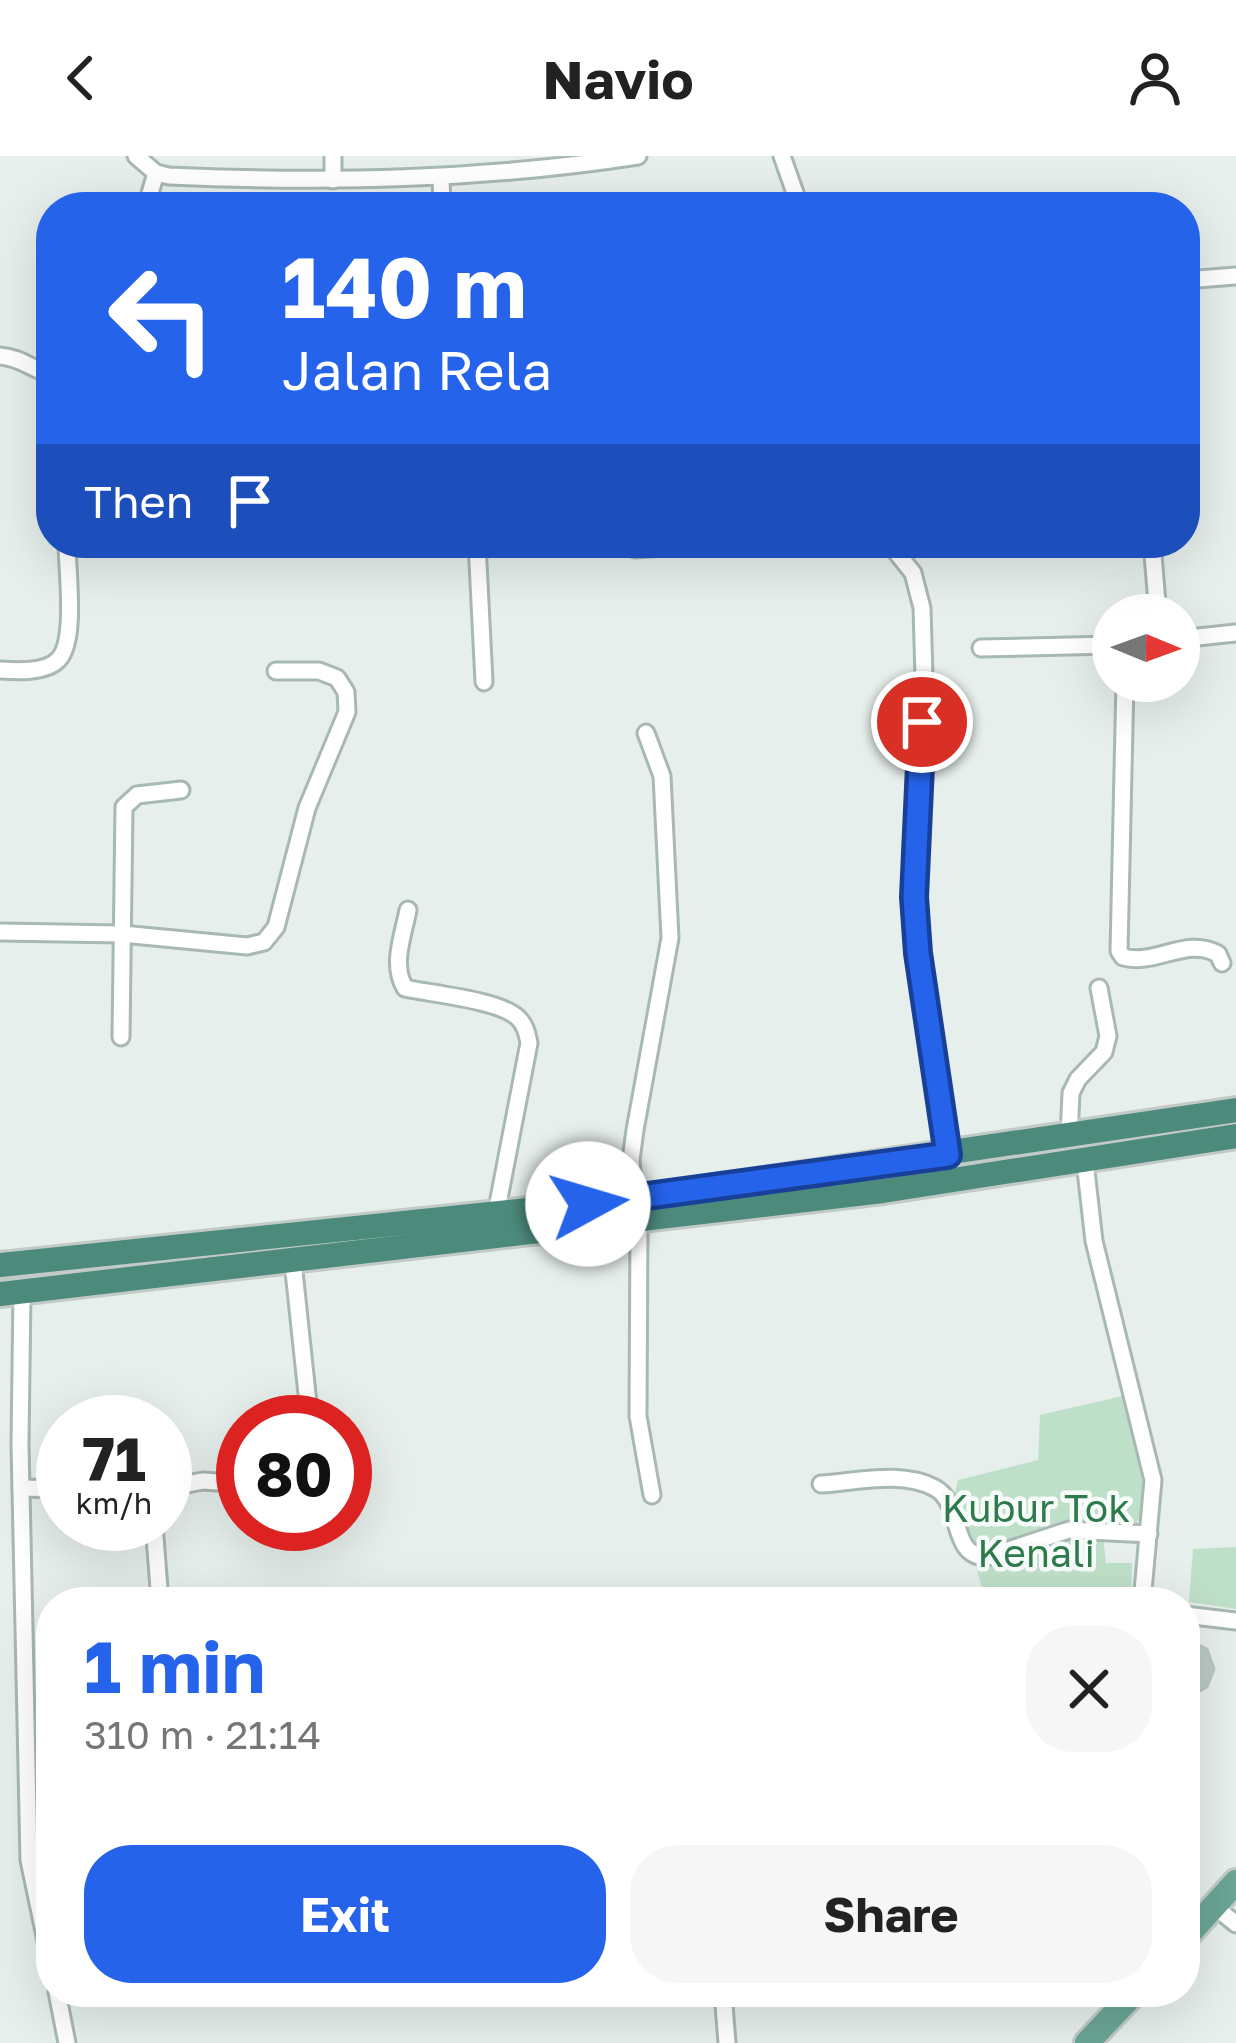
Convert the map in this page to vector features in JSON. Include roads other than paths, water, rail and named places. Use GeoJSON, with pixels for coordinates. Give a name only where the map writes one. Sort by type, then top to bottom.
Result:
{"type":"FeatureCollection","features":[{"type":"Feature","properties":{"kind":"highway"},"geometry":{"type":"LineString","coordinates":[[11,1293],[293,1262],[1236,1110]]}},
{"type":"Feature","properties":{"kind":"highway"},"geometry":{"type":"LineString","coordinates":[[0,1265],[496,1214],[636,1210],[883,1191],[1236,1136]]}},
{"type":"Feature","properties":{"kind":"main road"},"geometry":{"type":"LineString","coordinates":[[1200,1921],[1236,1882]]}},
{"type":"Feature","properties":{"kind":"main road"},"geometry":{"type":"LineString","coordinates":[[1088,2043],[1121,2007]]}},
{"type":"Feature","properties":{"kind":"street"},"geometry":{"type":"LineString","coordinates":[[136,156],[156,173],[333,180],[442,179],[518,163],[638,156]]}},
{"type":"Feature","properties":{"kind":"street"},"geometry":{"type":"LineString","coordinates":[[332,156],[333,180]]}},
{"type":"Feature","properties":{"kind":"street"},"geometry":{"type":"LineString","coordinates":[[782,156],[795,192]]}},
{"type":"Feature","properties":{"kind":"street"},"geometry":{"type":"LineString","coordinates":[[150,192],[156,173]]}},
{"type":"Feature","properties":{"kind":"street"},"geometry":{"type":"LineString","coordinates":[[442,179],[442,192]]}},
{"type":"Feature","properties":{"kind":"street"},"geometry":{"type":"LineString","coordinates":[[1200,279],[1236,276]]}},
{"type":"Feature","properties":{"kind":"street"},"geometry":{"type":"LineString","coordinates":[[0,356],[19,357],[36,368]]}},
{"type":"Feature","properties":{"kind":"street"},"geometry":{"type":"LineString","coordinates":[[0,670],[45,668],[59,660],[67,642],[67,558]]}},
{"type":"Feature","properties":{"kind":"street"},"geometry":{"type":"LineString","coordinates":[[478,558],[484,682]]}},
{"type":"Feature","properties":{"kind":"street"},"geometry":{"type":"LineString","coordinates":[[901,558],[913,573],[922,608],[924,676],[914,897],[948,1155]]}},
{"type":"Feature","properties":{"kind":"street"},"geometry":{"type":"LineString","coordinates":[[1153,558],[1156,594]]}},
{"type":"Feature","properties":{"kind":"street"},"geometry":{"type":"LineString","coordinates":[[1200,637],[1236,633]]}},
{"type":"Feature","properties":{"kind":"street"},"geometry":{"type":"LineString","coordinates":[[981,648],[1092,645]]}},
{"type":"Feature","properties":{"kind":"street"},"geometry":{"type":"LineString","coordinates":[[0,932],[122,934],[247,946],[264,942],[276,927],[307,808],[347,712],[346,692],[338,678],[319,671],[276,671]]}},
{"type":"Feature","properties":{"kind":"street"},"geometry":{"type":"LineString","coordinates":[[1125,702],[1119,951],[1136,960],[1198,947],[1218,954],[1222,963]]}},
{"type":"Feature","properties":{"kind":"street"},"geometry":{"type":"LineString","coordinates":[[646,734],[662,776],[670,938],[631,1160],[636,1210],[638,1416],[652,1495]]}},
{"type":"Feature","properties":{"kind":"street"},"geometry":{"type":"LineString","coordinates":[[121,1037],[127,800],[181,790]]}},
{"type":"Feature","properties":{"kind":"street"},"geometry":{"type":"LineString","coordinates":[[408,910],[398,958],[398,976],[405,988],[499,1008],[514,1014],[525,1026],[529,1043],[496,1214]]}},
{"type":"Feature","properties":{"kind":"street"},"geometry":{"type":"LineString","coordinates":[[1069,1138],[1071,1093],[1078,1078],[1105,1052],[1108,1036],[1099,988]]}},
{"type":"Feature","properties":{"kind":"street"},"geometry":{"type":"LineString","coordinates":[[1085,1162],[1094,1241],[1153,1480],[1144,1587]]}},
{"type":"Feature","properties":{"kind":"street"},"geometry":{"type":"LineString","coordinates":[[293,1262],[307,1395]]}},
{"type":"Feature","properties":{"kind":"street"},"geometry":{"type":"LineString","coordinates":[[11,1293],[21,1488],[29,1860],[36,1874]]}},
{"type":"Feature","properties":{"kind":"street"},"geometry":{"type":"LineString","coordinates":[[821,1484],[908,1478],[932,1486],[949,1498],[964,1550],[975,1557],[1069,1530],[1149,1534]]}},
{"type":"Feature","properties":{"kind":"street"},"geometry":{"type":"LineString","coordinates":[[21,1488],[36,1488]]}},
{"type":"Feature","properties":{"kind":"street"},"geometry":{"type":"LineString","coordinates":[[156,1551],[159,1587]]}},
{"type":"Feature","properties":{"kind":"street"},"geometry":{"type":"LineString","coordinates":[[1200,1617],[1236,1621]]}},
{"type":"Feature","properties":{"kind":"street"},"geometry":{"type":"LineString","coordinates":[[1214,1906],[1236,1924]]}},
{"type":"Feature","properties":{"kind":"street"},"geometry":{"type":"LineString","coordinates":[[60,2007],[68,2043]]}},
{"type":"Feature","properties":{"kind":"street"},"geometry":{"type":"LineString","coordinates":[[724,2007],[727,2043]]}},
{"type":"Feature","properties":{"kind":"park label","name":"Kubur Tok Kenali"},"geometry":{"type":"Point","coordinates":[1036,1530]}}]}
